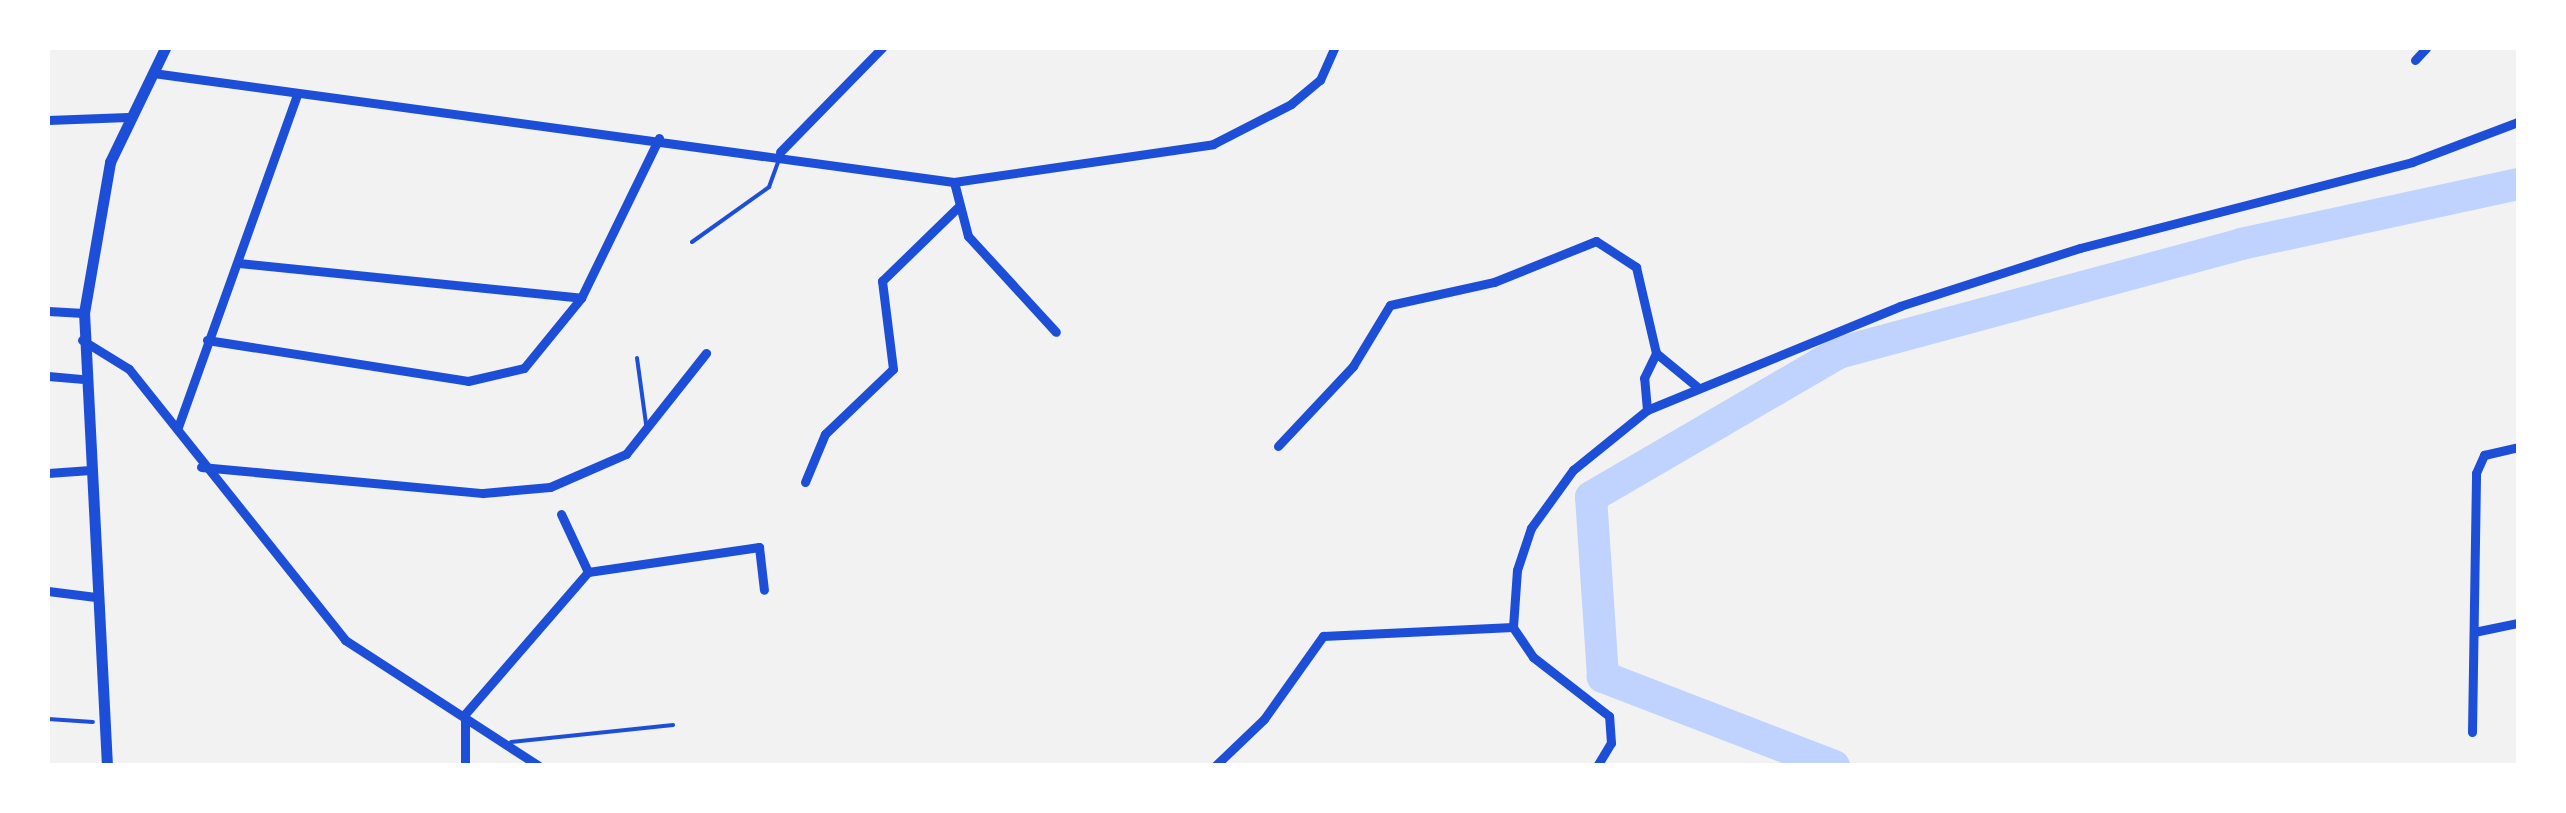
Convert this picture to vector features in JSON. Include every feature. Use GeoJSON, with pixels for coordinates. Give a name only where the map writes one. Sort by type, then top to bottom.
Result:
{"type":"FeatureCollection","features":[{"type":"Feature","properties":{"kind":"street"},"geometry":{"type":"LineString","coordinates":[[106,766],[81,379],[84,313],[98,204],[128,117],[164,48]]}},
{"type":"Feature","properties":{"kind":"street"},"geometry":{"type":"LineString","coordinates":[[780,152],[882,48]]}},
{"type":"Feature","properties":{"kind":"street"},"geometry":{"type":"LineString","coordinates":[[153,73],[297,95],[780,152],[954,182],[1213,144],[1291,104],[1320,80],[1334,48]]}},
{"type":"Feature","properties":{"kind":"street"},"geometry":{"type":"LineString","coordinates":[[2415,60],[2426,48]]}},
{"type":"Feature","properties":{"kind":"street"},"geometry":{"type":"LineString","coordinates":[[178,426],[297,95]]}},
{"type":"Feature","properties":{"kind":"street"},"geometry":{"type":"LineString","coordinates":[[48,120],[128,117]]}},
{"type":"Feature","properties":{"kind":"street"},"geometry":{"type":"LineString","coordinates":[[1597,766],[1611,743],[1609,716],[1533,657],[1513,628],[1531,528],[1573,470],[1647,410],[1696,386],[1881,313],[2197,216],[2412,162],[2518,122]]}},
{"type":"Feature","properties":{"kind":"street"},"geometry":{"type":"LineString","coordinates":[[208,340],[468,381],[543,354],[580,298],[660,138]]}},
{"type":"Feature","properties":{"kind":"street"},"geometry":{"type":"LineString","coordinates":[[954,182],[957,208],[968,236],[1056,332]]}},
{"type":"Feature","properties":{"kind":"street"},"geometry":{"type":"LineString","coordinates":[[805,482],[826,434],[893,369],[882,281],[957,208]]}},
{"type":"Feature","properties":{"kind":"street"},"geometry":{"type":"LineString","coordinates":[[1278,446],[1353,366],[1390,305],[1494,282],[1579,244],[1608,244],[1636,268],[1656,354],[1696,386]]}},
{"type":"Feature","properties":{"kind":"street"},"geometry":{"type":"LineString","coordinates":[[239,263],[580,298]]}},
{"type":"Feature","properties":{"kind":"street"},"geometry":{"type":"LineString","coordinates":[[48,311],[84,313]]}},
{"type":"Feature","properties":{"kind":"street"},"geometry":{"type":"LineString","coordinates":[[82,340],[129,368],[178,426],[200,467],[346,640],[511,742],[539,766]]}},
{"type":"Feature","properties":{"kind":"street"},"geometry":{"type":"LineString","coordinates":[[200,467],[513,491],[604,467],[646,428],[706,353]]}},
{"type":"Feature","properties":{"kind":"street"},"geometry":{"type":"LineString","coordinates":[[1647,410],[1644,378],[1656,354]]}},
{"type":"Feature","properties":{"kind":"street"},"geometry":{"type":"LineString","coordinates":[[48,376],[81,379]]}},
{"type":"Feature","properties":{"kind":"street"},"geometry":{"type":"LineString","coordinates":[[2472,732],[2476,473],[2484,454],[2518,447]]}},
{"type":"Feature","properties":{"kind":"street"},"geometry":{"type":"LineString","coordinates":[[48,473],[87,470]]}},
{"type":"Feature","properties":{"kind":"street"},"geometry":{"type":"LineString","coordinates":[[561,514],[588,572]]}},
{"type":"Feature","properties":{"kind":"street"},"geometry":{"type":"LineString","coordinates":[[465,766],[465,714],[588,572],[759,547],[764,590]]}},
{"type":"Feature","properties":{"kind":"street"},"geometry":{"type":"LineString","coordinates":[[48,592],[96,596]]}},
{"type":"Feature","properties":{"kind":"street"},"geometry":{"type":"LineString","coordinates":[[2474,632],[2518,623]]}},
{"type":"Feature","properties":{"kind":"street"},"geometry":{"type":"LineString","coordinates":[[1214,766],[1264,719],[1323,636],[1513,628]]}},
{"type":"Feature","properties":{"kind":"lane"},"geometry":{"type":"LineString","coordinates":[[692,242],[769,187],[780,152]]}},
{"type":"Feature","properties":{"kind":"lane"},"geometry":{"type":"LineString","coordinates":[[637,358],[646,428]]}},
{"type":"Feature","properties":{"kind":"lane"},"geometry":{"type":"LineString","coordinates":[[511,742],[673,725]]}},
{"type":"Feature","properties":{"kind":"path"},"geometry":{"type":"LineString","coordinates":[[48,719],[104,723]]}},
{"type":"Feature","properties":{"kind":"waterway"},"geometry":{"type":"LineString","coordinates":[[1834,766],[1603,677],[1591,497],[1838,353],[2241,244],[2518,184]]}}]}
